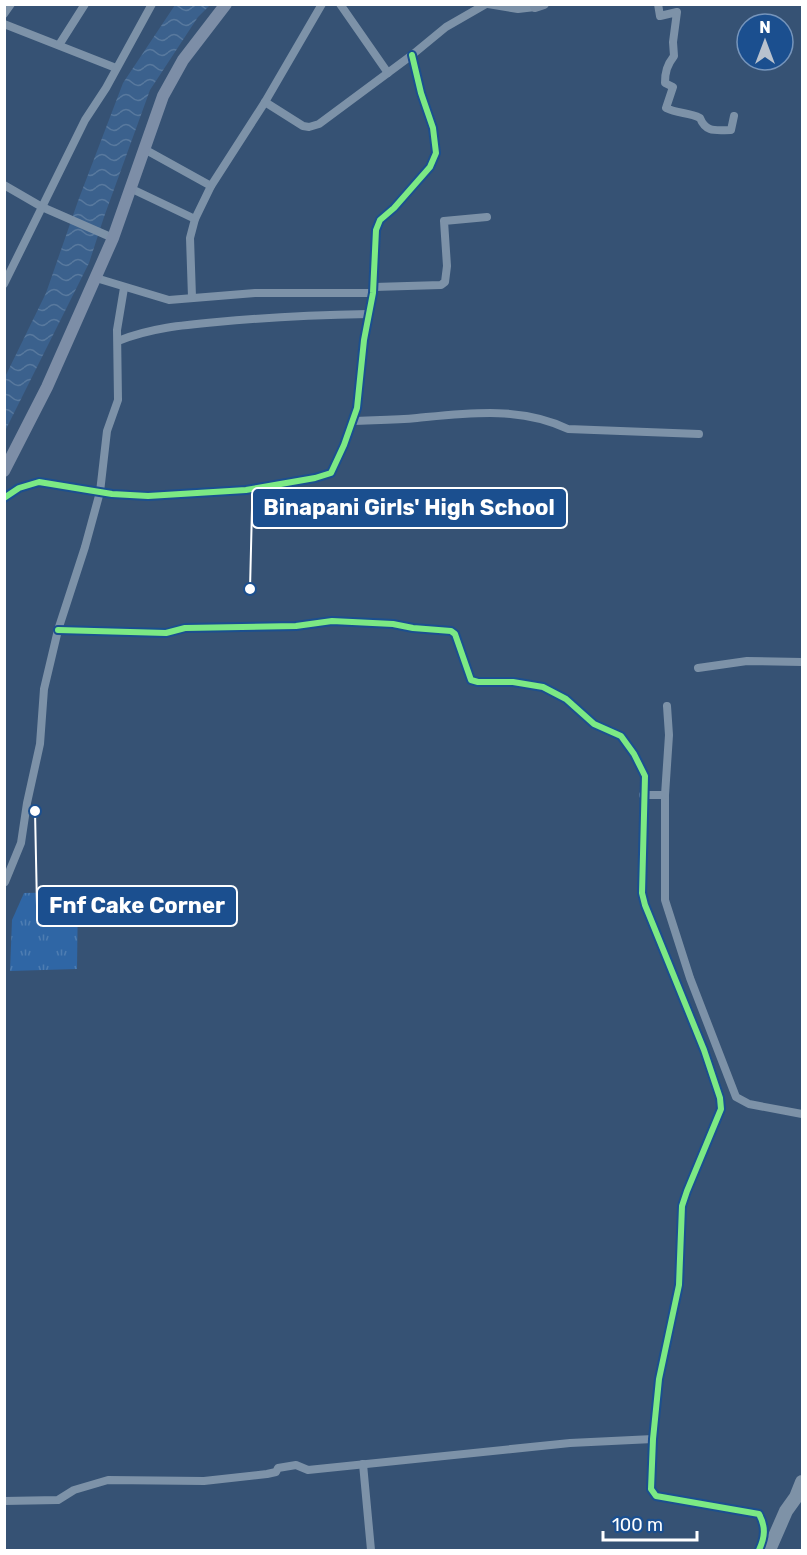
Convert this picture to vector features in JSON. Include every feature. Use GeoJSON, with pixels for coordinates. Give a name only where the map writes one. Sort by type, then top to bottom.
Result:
{"type":"FeatureCollection","features":[{"type":"Feature","properties":{"kind":"highway"},"geometry":{"type":"LineString","coordinates":[[769,1551],[786,1511],[796,1497],[802,1482]]}},
{"type":"Feature","properties":{"kind":"main road"},"geometry":{"type":"LineString","coordinates":[[4,471],[31,420],[113,238],[146,150],[163,96],[195,43],[226,4]]}},
{"type":"Feature","properties":{"kind":"street"},"geometry":{"type":"LineString","coordinates":[[4,14],[11,4]]}},
{"type":"Feature","properties":{"kind":"street"},"geometry":{"type":"LineString","coordinates":[[59,45],[85,4]]}},
{"type":"Feature","properties":{"kind":"street"},"geometry":{"type":"LineString","coordinates":[[4,284],[85,120],[106,88],[152,4]]}},
{"type":"Feature","properties":{"kind":"street"},"geometry":{"type":"LineString","coordinates":[[192,297],[190,238],[195,219],[211,186],[265,102],[322,4]]}},
{"type":"Feature","properties":{"kind":"street"},"geometry":{"type":"LineString","coordinates":[[340,4],[388,73]]}},
{"type":"Feature","properties":{"kind":"street"},"geometry":{"type":"LineString","coordinates":[[265,102],[303,126],[319,124],[446,27],[487,4],[518,9],[539,6]]}},
{"type":"Feature","properties":{"kind":"street"},"geometry":{"type":"LineString","coordinates":[[658,4],[660,16],[677,12],[673,42],[674,56],[665,73],[665,83],[673,87],[666,108],[676,113],[690,113],[700,118],[704,126],[710,130],[731,130],[734,116]]}},
{"type":"Feature","properties":{"kind":"street"},"geometry":{"type":"LineString","coordinates":[[4,24],[116,68]]}},
{"type":"Feature","properties":{"kind":"street"},"geometry":{"type":"LineString","coordinates":[[4,498],[20,488],[39,482],[100,492],[148,496],[246,490],[315,478],[331,472],[335,467],[357,408],[364,340],[374,290],[376,230],[380,220],[394,208],[430,167],[436,153],[433,128],[421,93],[412,55]]}},
{"type":"Feature","properties":{"kind":"street"},"geometry":{"type":"LineString","coordinates":[[146,150],[211,186]]}},
{"type":"Feature","properties":{"kind":"street"},"geometry":{"type":"LineString","coordinates":[[4,185],[42,207],[113,238]]}},
{"type":"Feature","properties":{"kind":"street"},"geometry":{"type":"LineString","coordinates":[[132,189],[195,219]]}},
{"type":"Feature","properties":{"kind":"street"},"geometry":{"type":"LineString","coordinates":[[96,278],[169,300],[255,293],[374,290],[441,285],[445,282],[447,266],[444,221],[487,217]]}},
{"type":"Feature","properties":{"kind":"street"},"geometry":{"type":"LineString","coordinates":[[5,882],[21,843],[40,744],[44,689],[58,630],[85,548],[100,492],[107,432],[118,400],[118,341],[124,288]]}},
{"type":"Feature","properties":{"kind":"street"},"geometry":{"type":"LineString","coordinates":[[118,341],[140,332],[190,325],[278,317],[369,314]]}},
{"type":"Feature","properties":{"kind":"street"},"geometry":{"type":"LineString","coordinates":[[352,422],[470,412],[527,416],[551,421],[568,429],[699,434]]}},
{"type":"Feature","properties":{"kind":"street"},"geometry":{"type":"LineString","coordinates":[[58,630],[166,633],[185,628],[296,626],[332,621],[393,624],[451,631],[456,634],[471,680],[513,682],[543,687],[566,699],[594,724],[621,736],[634,754],[645,776],[642,893],[645,905],[721,1098],[721,1109],[682,1206],[679,1285],[659,1379],[651,1489],[656,1496],[759,1514],[764,1524],[763,1541],[759,1551]]}},
{"type":"Feature","properties":{"kind":"street"},"geometry":{"type":"LineString","coordinates":[[698,668],[747,662],[802,662]]}},
{"type":"Feature","properties":{"kind":"street"},"geometry":{"type":"LineString","coordinates":[[667,706],[669,735],[664,795],[665,900],[690,978],[735,1097]]}},
{"type":"Feature","properties":{"kind":"street"},"geometry":{"type":"LineString","coordinates":[[646,795],[664,795]]}},
{"type":"Feature","properties":{"kind":"street"},"geometry":{"type":"LineString","coordinates":[[721,1098],[735,1097],[749,1104],[802,1114]]}},
{"type":"Feature","properties":{"kind":"street"},"geometry":{"type":"LineString","coordinates":[[4,1501],[58,1500],[74,1490],[108,1480],[204,1481],[267,1474],[276,1472],[278,1468],[296,1465],[308,1470],[570,1443],[653,1439]]}},
{"type":"Feature","properties":{"kind":"street"},"geometry":{"type":"LineString","coordinates":[[363,1464],[371,1551]]}},
{"type":"Feature","properties":{"kind":"green space"},"geometry":{"type":"Polygon","coordinates":[[[78,892],[77,969],[10,971],[12,920],[24,893],[78,892]]]}},
{"type":"Feature","properties":{"kind":"water"},"geometry":{"type":"Polygon","coordinates":[[[175,5],[210,5],[198,17],[150,90],[89,263],[5,431],[5,377],[46,293],[123,83],[175,5]]]}},
{"type":"Feature","properties":{"kind":"cycle path"},"geometry":{"type":"LineString","coordinates":[[4,498],[19,488],[39,482],[112,494],[148,496],[246,490],[331,473],[357,408],[364,340],[373,293],[376,230],[380,220],[394,208],[430,167],[436,153],[433,128],[421,93],[412,55]]}},
{"type":"Feature","properties":{"kind":"cycle path"},"geometry":{"type":"LineString","coordinates":[[58,630],[166,633],[185,628],[296,626],[332,621],[393,624],[451,631],[455,634],[471,680],[513,682],[543,687],[566,699],[594,724],[621,736],[634,754],[645,776],[642,893],[645,905],[704,1050],[720,1098],[721,1109],[682,1206],[679,1285],[659,1379],[651,1489],[656,1496],[759,1514],[764,1532],[759,1550]]}},
{"type":"Feature","properties":{"kind":"place","name":"Binapani Girls' High School"},"geometry":{"type":"Point","coordinates":[250,589]}},
{"type":"Feature","properties":{"kind":"place","name":"Fnf Cake Corner"},"geometry":{"type":"Point","coordinates":[35,811]}}]}
